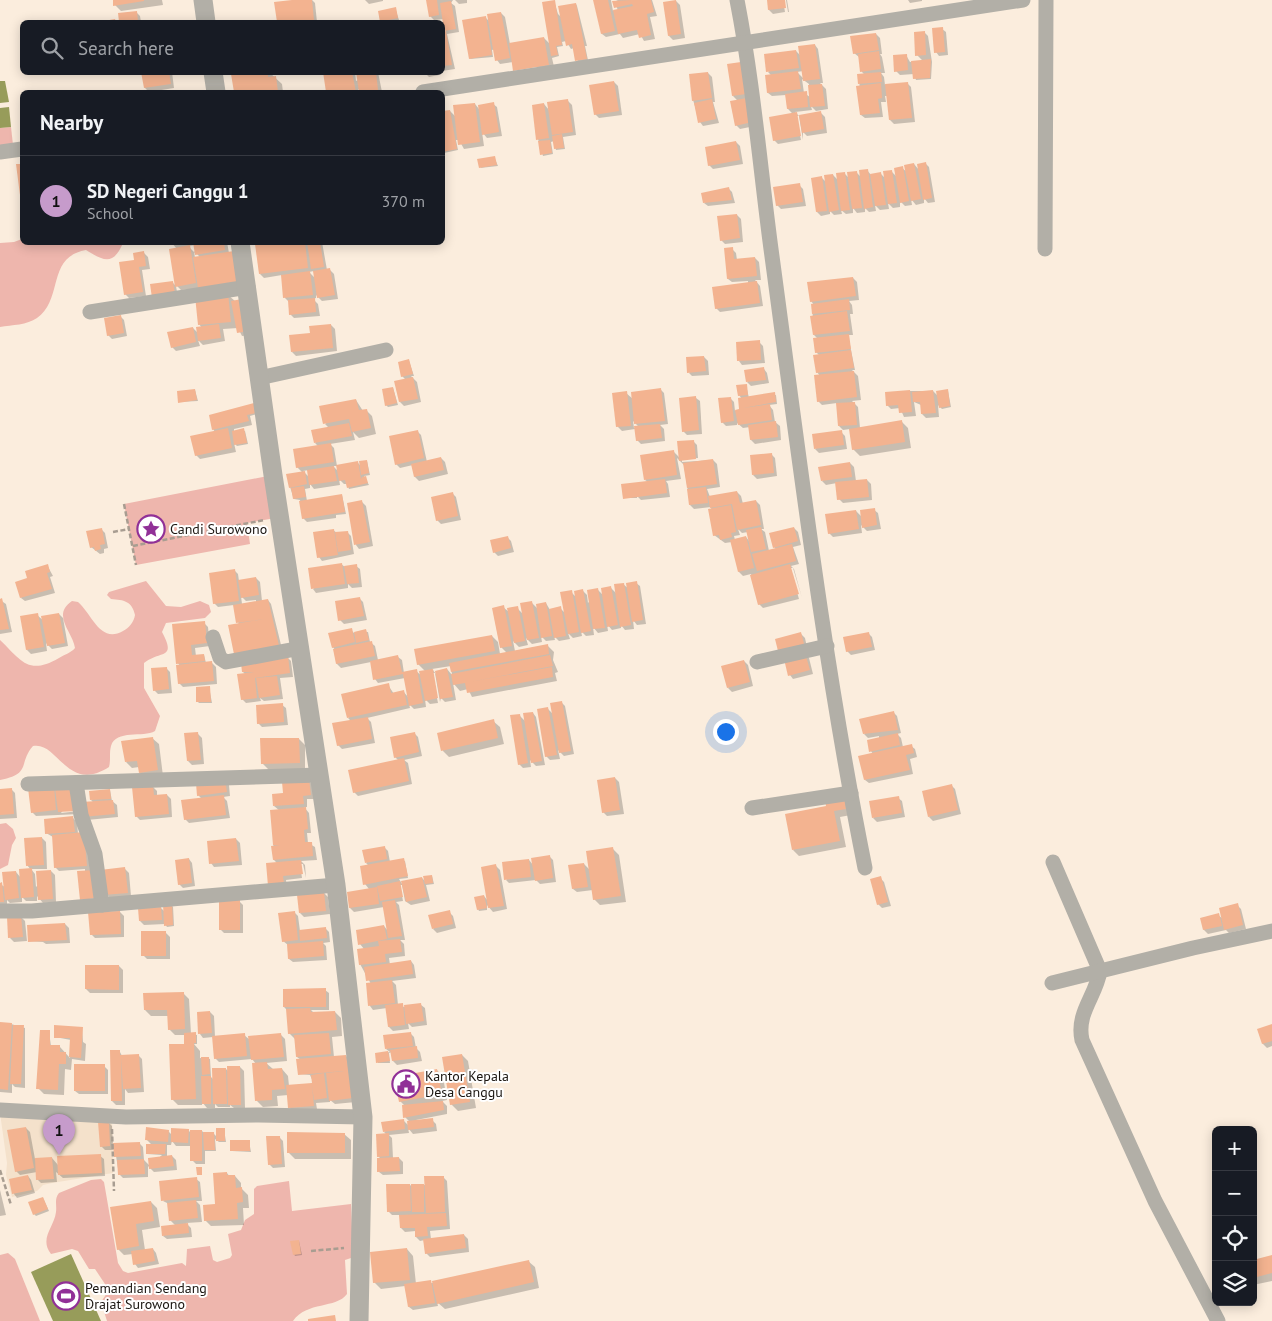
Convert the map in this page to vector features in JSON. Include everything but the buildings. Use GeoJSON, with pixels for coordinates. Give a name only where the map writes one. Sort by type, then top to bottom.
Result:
{"type":"FeatureCollection","features":[{"type":"Feature","properties":{"kind":"street"},"geometry":{"type":"LineString","coordinates":[[203,0],[206,20]]}},
{"type":"Feature","properties":{"kind":"street"},"geometry":{"type":"LineString","coordinates":[[737,0],[746,43],[784,346],[827,646],[865,868]]}},
{"type":"Feature","properties":{"kind":"street"},"geometry":{"type":"LineString","coordinates":[[436,90],[1024,0]]}},
{"type":"Feature","properties":{"kind":"street"},"geometry":{"type":"LineString","coordinates":[[1045,249],[1046,0]]}},
{"type":"Feature","properties":{"kind":"street"},"geometry":{"type":"LineString","coordinates":[[213,75],[216,90]]}},
{"type":"Feature","properties":{"kind":"street"},"geometry":{"type":"LineString","coordinates":[[0,152],[20,149]]}},
{"type":"Feature","properties":{"kind":"street"},"geometry":{"type":"LineString","coordinates":[[241,245],[336,885],[363,1117],[359,1321]]}},
{"type":"Feature","properties":{"kind":"street"},"geometry":{"type":"LineString","coordinates":[[90,312],[248,287]]}},
{"type":"Feature","properties":{"kind":"street"},"geometry":{"type":"LineString","coordinates":[[259,378],[386,350]]}},
{"type":"Feature","properties":{"kind":"street"},"geometry":{"type":"LineString","coordinates":[[213,637],[220,658],[226,662],[301,648]]}},
{"type":"Feature","properties":{"kind":"street"},"geometry":{"type":"LineString","coordinates":[[757,662],[827,646]]}},
{"type":"Feature","properties":{"kind":"street"},"geometry":{"type":"LineString","coordinates":[[28,784],[320,775]]}},
{"type":"Feature","properties":{"kind":"street"},"geometry":{"type":"LineString","coordinates":[[76,782],[80,815],[95,854],[102,905]]}},
{"type":"Feature","properties":{"kind":"street"},"geometry":{"type":"LineString","coordinates":[[752,808],[851,793]]}},
{"type":"Feature","properties":{"kind":"street"},"geometry":{"type":"LineString","coordinates":[[1053,862],[1100,971],[1097,985],[1082,1015],[1080,1023],[1082,1040],[1155,1201],[1218,1321]]}},
{"type":"Feature","properties":{"kind":"street"},"geometry":{"type":"LineString","coordinates":[[0,911],[32,911],[336,885]]}},
{"type":"Feature","properties":{"kind":"street"},"geometry":{"type":"LineString","coordinates":[[1052,983],[1272,931]]}},
{"type":"Feature","properties":{"kind":"street"},"geometry":{"type":"LineString","coordinates":[[0,1110],[126,1117],[259,1115],[363,1117]]}},
{"type":"Feature","properties":{"kind":"path"},"geometry":{"type":"LineString","coordinates":[[124,504],[136,565]]}},
{"type":"Feature","properties":{"kind":"path"},"geometry":{"type":"LineString","coordinates":[[133,546],[281,517]]}},
{"type":"Feature","properties":{"kind":"path"},"geometry":{"type":"LineString","coordinates":[[113,532],[129,529]]}},
{"type":"Feature","properties":{"kind":"path"},"geometry":{"type":"LineString","coordinates":[[112,1115],[114,1191]]}},
{"type":"Feature","properties":{"kind":"path"},"geometry":{"type":"LineString","coordinates":[[0,1170],[11,1205]]}},
{"type":"Feature","properties":{"kind":"path"},"geometry":{"type":"LineString","coordinates":[[311,1251],[360,1246]]}},
{"type":"Feature","properties":{"kind":"shaded area"},"geometry":{"type":"Polygon","coordinates":[[[0,81],[5,81],[9,102],[0,103],[0,81]]]}},
{"type":"Feature","properties":{"kind":"shaded area"},"geometry":{"type":"Polygon","coordinates":[[[9,107],[11,127],[0,128],[0,108],[9,107]]]}},
{"type":"Feature","properties":{"kind":"shaded area"},"geometry":{"type":"Polygon","coordinates":[[[11,127],[14,154],[0,156],[0,128],[11,127]]]}},
{"type":"Feature","properties":{"kind":"shaded area"},"geometry":{"type":"Polygon","coordinates":[[[20,240],[20,245],[122,245],[116,255],[108,259],[98,257],[86,250],[74,254],[65,261],[50,300],[45,310],[37,318],[29,322],[0,327],[0,243],[20,240]]]}},
{"type":"Feature","properties":{"kind":"shaded area"},"geometry":{"type":"Polygon","coordinates":[[[273,475],[281,517],[247,523],[250,544],[136,565],[124,504],[273,475]]]}},
{"type":"Feature","properties":{"kind":"shaded area"},"geometry":{"type":"Polygon","coordinates":[[[146,581],[166,606],[181,607],[200,601],[209,605],[211,612],[205,618],[166,623],[162,632],[168,647],[167,651],[144,663],[144,688],[160,716],[155,731],[118,737],[111,746],[109,767],[95,774],[83,774],[73,771],[50,751],[42,747],[33,746],[21,771],[10,778],[0,780],[0,640],[26,663],[40,666],[48,663],[75,648],[63,618],[66,606],[72,601],[78,602],[102,631],[108,634],[115,634],[123,631],[134,620],[134,610],[127,602],[111,599],[107,595],[109,592],[146,581]]]}},
{"type":"Feature","properties":{"kind":"shaded area"},"geometry":{"type":"Polygon","coordinates":[[[6,823],[13,829],[16,838],[12,845],[8,865],[0,869],[0,824],[6,823]]]}},
{"type":"Feature","properties":{"kind":"shaded area"},"geometry":{"type":"Polygon","coordinates":[[[0,1113],[112,1115],[113,1173],[43,1185],[37,1191],[12,1197],[6,1175],[7,1163],[0,1113]]]}},
{"type":"Feature","properties":{"kind":"shaded area"},"geometry":{"type":"Polygon","coordinates":[[[101,1179],[104,1182],[118,1263],[123,1271],[128,1273],[182,1263],[186,1266],[187,1249],[210,1246],[213,1260],[217,1262],[230,1258],[232,1255],[228,1234],[241,1230],[245,1220],[254,1214],[254,1189],[257,1186],[289,1181],[292,1211],[351,1204],[353,1252],[351,1258],[345,1260],[347,1294],[336,1302],[306,1310],[293,1321],[107,1321],[101,1302],[109,1290],[95,1269],[89,1269],[78,1251],[72,1249],[51,1254],[46,1243],[48,1233],[55,1218],[57,1195],[91,1180],[101,1179]]]}},
{"type":"Feature","properties":{"kind":"shaded area"},"geometry":{"type":"Polygon","coordinates":[[[8,1253],[15,1259],[40,1321],[0,1321],[0,1255],[8,1253]]]}},
{"type":"Feature","properties":{"kind":"shaded area","name":"Pemandian Sendang Drajat Surowono"},"geometry":{"type":"Polygon","coordinates":[[[71,1254],[101,1321],[53,1321],[31,1272],[71,1254]]]}},
{"type":"Feature","properties":{"kind":"place","name":"Candi Surowono"},"geometry":{"type":"Point","coordinates":[151,529]}},
{"type":"Feature","properties":{"kind":"place","name":"Kantor Kepala Desa Canggu"},"geometry":{"type":"Point","coordinates":[406,1084]}},
{"type":"Feature","properties":{"kind":"place","name":"SD Negeri Canggu 1"},"geometry":{"type":"Point","coordinates":[59,1155]}},
{"type":"Feature","properties":{"kind":"place","name":"Pemandian Sendang Drajat Surowono"},"geometry":{"type":"Point","coordinates":[66,1296]}}]}
